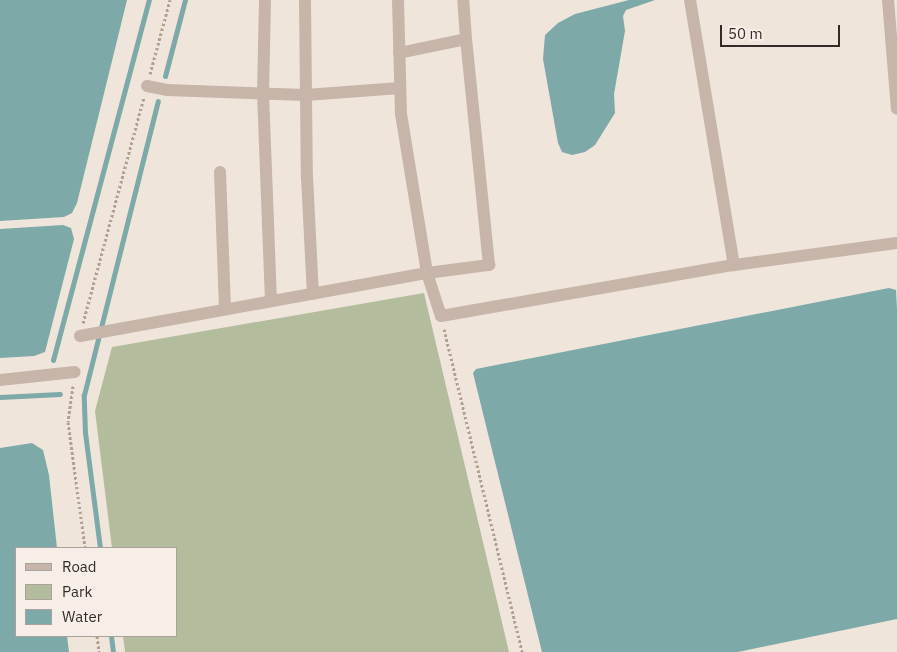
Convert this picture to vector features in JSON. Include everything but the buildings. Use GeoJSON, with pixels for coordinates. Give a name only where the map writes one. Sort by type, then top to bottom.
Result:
{"type":"FeatureCollection","features":[{"type":"Feature","properties":{"kind":"street"},"geometry":{"type":"LineString","coordinates":[[265,0],[263,93],[271,301]]}},
{"type":"Feature","properties":{"kind":"street"},"geometry":{"type":"LineString","coordinates":[[305,0],[306,95],[313,294]]}},
{"type":"Feature","properties":{"kind":"street"},"geometry":{"type":"LineString","coordinates":[[398,0],[401,114],[427,273],[440,316],[734,265],[897,243]]}},
{"type":"Feature","properties":{"kind":"street"},"geometry":{"type":"LineString","coordinates":[[80,336],[427,273],[489,265],[463,0]]}},
{"type":"Feature","properties":{"kind":"street"},"geometry":{"type":"LineString","coordinates":[[690,0],[734,265]]}},
{"type":"Feature","properties":{"kind":"street"},"geometry":{"type":"LineString","coordinates":[[888,0],[897,109]]}},
{"type":"Feature","properties":{"kind":"street"},"geometry":{"type":"LineString","coordinates":[[399,52],[466,39]]}},
{"type":"Feature","properties":{"kind":"street"},"geometry":{"type":"LineString","coordinates":[[147,86],[167,90],[306,95],[400,88]]}},
{"type":"Feature","properties":{"kind":"street"},"geometry":{"type":"LineString","coordinates":[[220,172],[225,310]]}},
{"type":"Feature","properties":{"kind":"street"},"geometry":{"type":"LineString","coordinates":[[0,380],[74,372]]}},
{"type":"Feature","properties":{"kind":"path"},"geometry":{"type":"LineString","coordinates":[[80,336],[170,0]]}},
{"type":"Feature","properties":{"kind":"path"},"geometry":{"type":"LineString","coordinates":[[440,316],[522,652]]}},
{"type":"Feature","properties":{"kind":"path"},"geometry":{"type":"LineString","coordinates":[[74,372],[68,422],[85,547]]}},
{"type":"Feature","properties":{"kind":"path"},"geometry":{"type":"LineString","coordinates":[[97,637],[99,652]]}},
{"type":"Feature","properties":{"kind":"green space"},"geometry":{"type":"Polygon","coordinates":[[[424,293],[509,652],[125,652],[123,637],[178,637],[178,547],[112,547],[95,411],[112,347],[424,293]]]}},
{"type":"Feature","properties":{"kind":"water"},"geometry":{"type":"Polygon","coordinates":[[[0,0],[127,0],[77,203],[72,213],[64,217],[0,221],[0,0]]]}},
{"type":"Feature","properties":{"kind":"water"},"geometry":{"type":"Polygon","coordinates":[[[629,0],[655,0],[626,10],[623,16],[625,31],[614,94],[615,113],[595,145],[585,152],[572,155],[562,152],[558,143],[543,59],[545,35],[558,23],[575,14],[629,0]]]}},
{"type":"Feature","properties":{"kind":"water"},"geometry":{"type":"Polygon","coordinates":[[[63,225],[71,228],[74,239],[45,352],[34,356],[0,358],[0,229],[63,225]]]}},
{"type":"Feature","properties":{"kind":"water"},"geometry":{"type":"Polygon","coordinates":[[[889,288],[896,290],[897,309],[897,619],[738,652],[542,652],[473,373],[476,369],[889,288]]]}},
{"type":"Feature","properties":{"kind":"water"},"geometry":{"type":"Polygon","coordinates":[[[32,443],[43,450],[49,475],[57,547],[15,547],[15,637],[67,637],[69,652],[0,652],[0,448],[32,443]]]}},
{"type":"Feature","properties":{"kind":"waterway"},"geometry":{"type":"LineString","coordinates":[[53,360],[149,0]]}},
{"type":"Feature","properties":{"kind":"waterway"},"geometry":{"type":"LineString","coordinates":[[165,76],[185,0]]}},
{"type":"Feature","properties":{"kind":"waterway"},"geometry":{"type":"LineString","coordinates":[[100,547],[85,433],[84,395],[158,101]]}},
{"type":"Feature","properties":{"kind":"waterway"},"geometry":{"type":"LineString","coordinates":[[0,397],[60,394]]}},
{"type":"Feature","properties":{"kind":"waterway"},"geometry":{"type":"LineString","coordinates":[[111,637],[113,652]]}}]}
